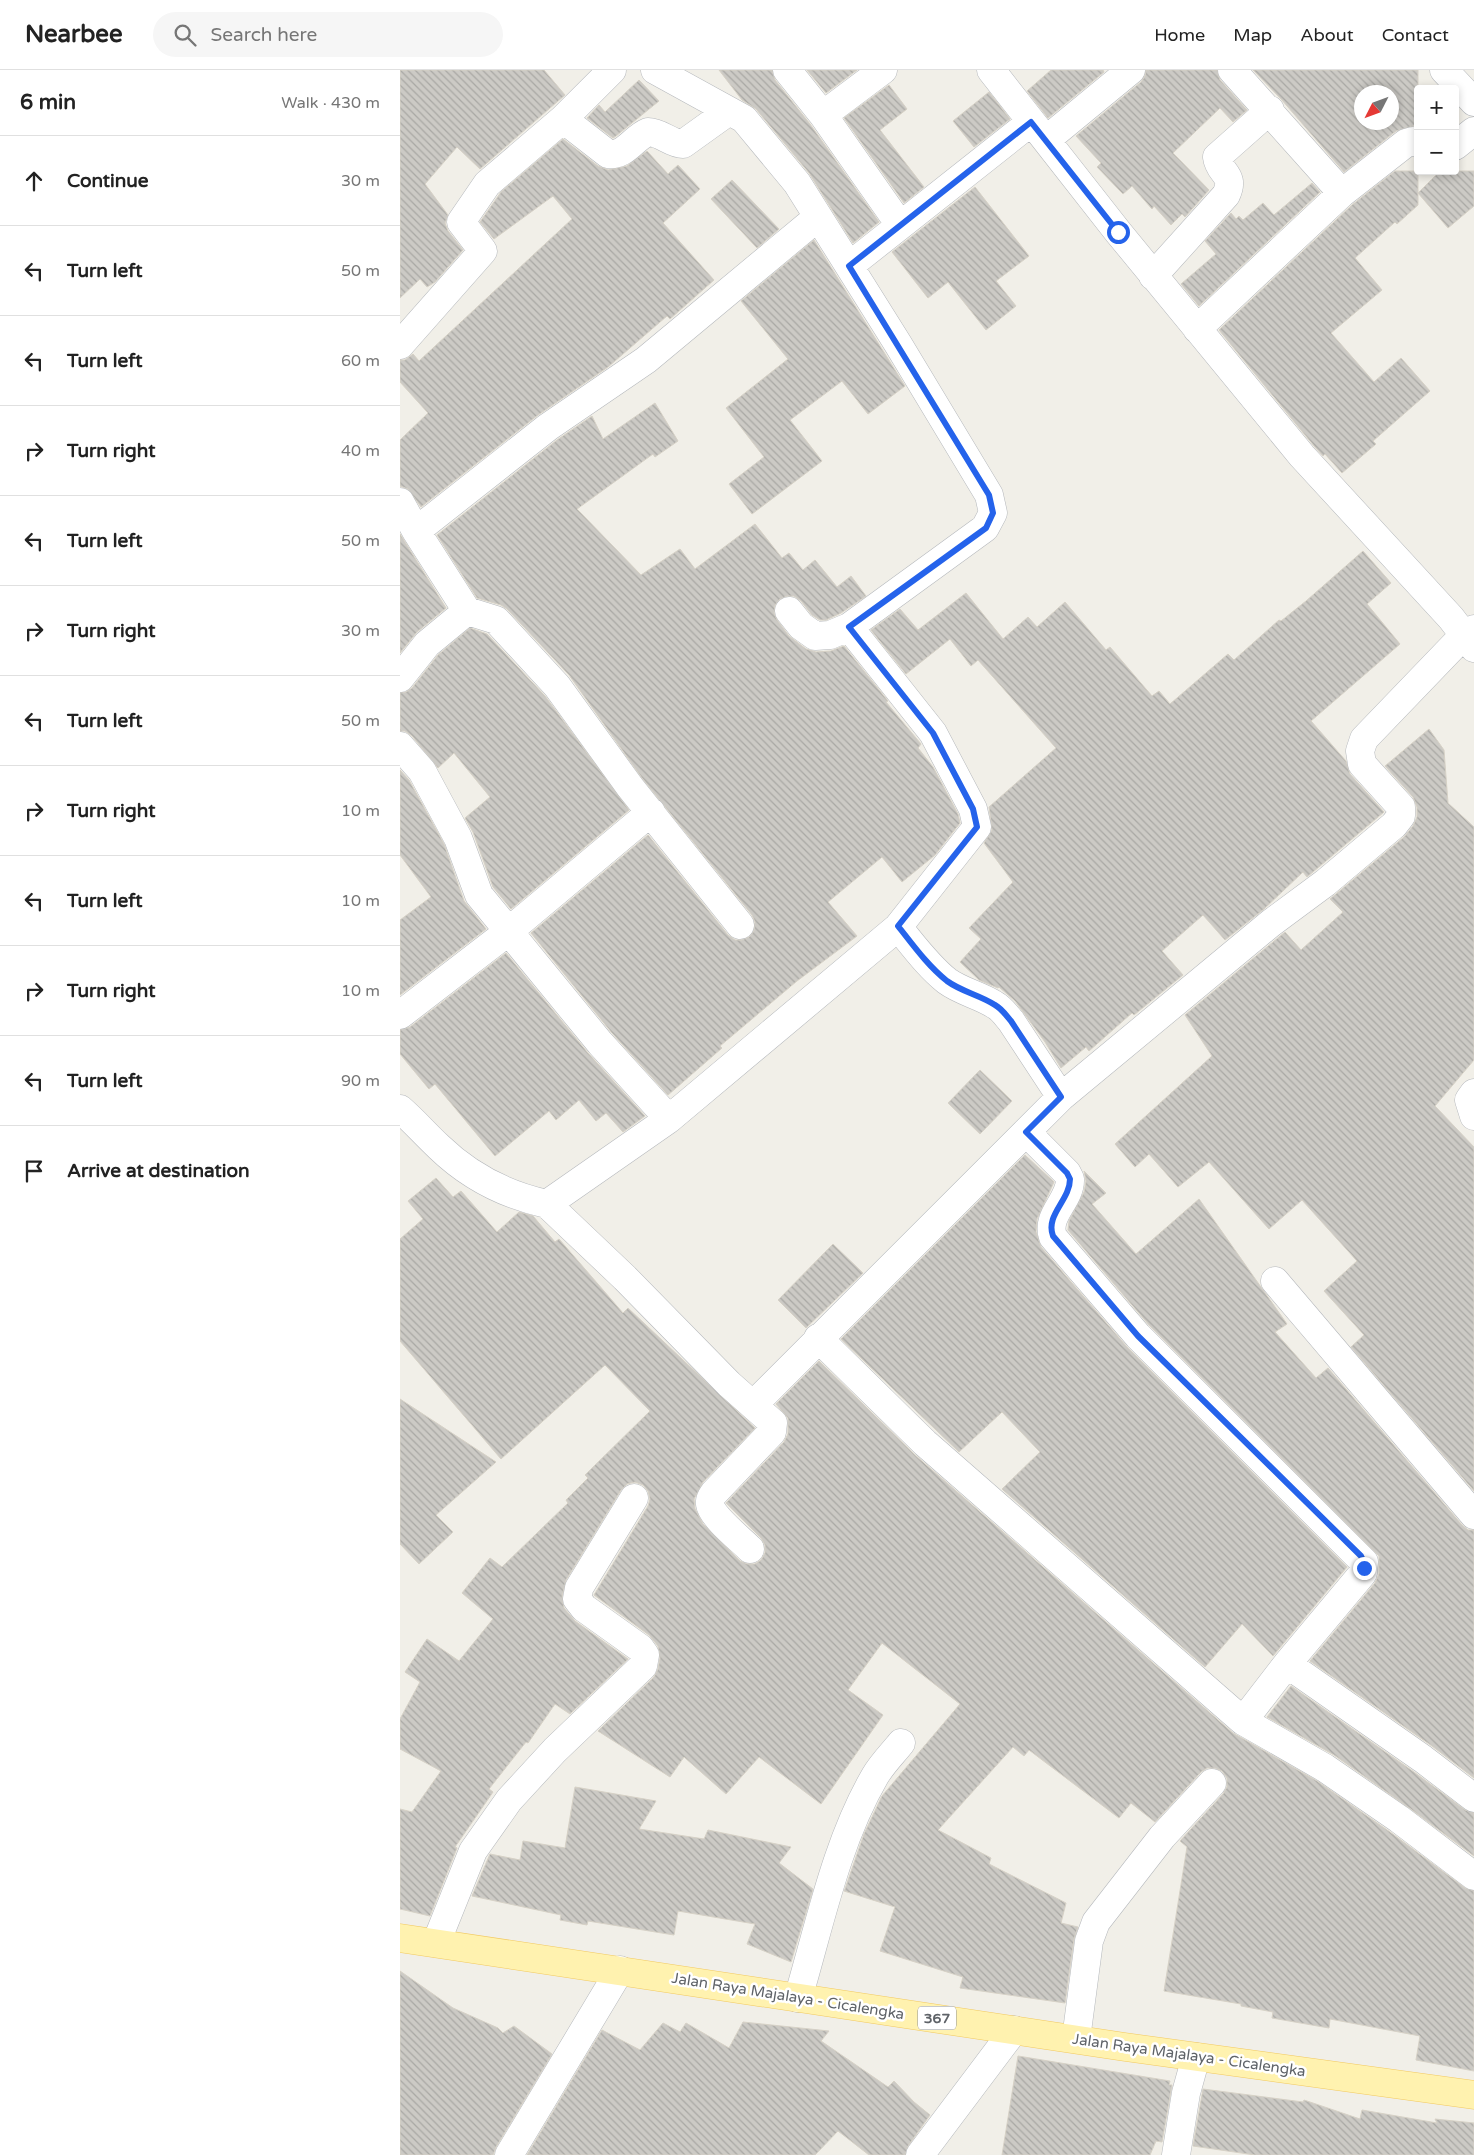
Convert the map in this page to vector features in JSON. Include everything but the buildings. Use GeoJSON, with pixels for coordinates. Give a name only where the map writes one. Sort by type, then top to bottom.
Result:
{"type":"FeatureCollection","features":[{"type":"Feature","properties":{"kind":"main road","name":"Jalan Raya Majalaya - Cicalengka"},"geometry":{"type":"LineString","coordinates":[[400,1938],[1196,2057],[1474,2095]]}},
{"type":"Feature","properties":{"kind":"street"},"geometry":{"type":"LineString","coordinates":[[400,345],[483,251],[461,222],[487,184],[563,119],[612,70]]}},
{"type":"Feature","properties":{"kind":"street"},"geometry":{"type":"LineString","coordinates":[[787,70],[823,115],[900,225]]}},
{"type":"Feature","properties":{"kind":"street"},"geometry":{"type":"LineString","coordinates":[[823,115],[883,70]]}},
{"type":"Feature","properties":{"kind":"street"},"geometry":{"type":"LineString","coordinates":[[754,1404],[1061,1097],[1271,922],[1325,882],[1394,825],[1401,816],[1401,807],[1362,764],[1360,751],[1364,739],[1471,637],[1302,456],[1153,276],[990,70]]}},
{"type":"Feature","properties":{"kind":"street"},"geometry":{"type":"LineString","coordinates":[[849,266],[900,225],[1131,70]]}},
{"type":"Feature","properties":{"kind":"street"},"geometry":{"type":"LineString","coordinates":[[1232,70],[1270,110],[1342,193]]}},
{"type":"Feature","properties":{"kind":"street"},"geometry":{"type":"LineString","coordinates":[[1444,70],[1474,102]]}},
{"type":"Feature","properties":{"kind":"street"},"geometry":{"type":"LineString","coordinates":[[671,73],[729,111],[744,118],[797,184],[989,495],[993,513],[986,528],[849,627],[830,635],[815,636],[801,626],[789,611]]}},
{"type":"Feature","properties":{"kind":"street"},"geometry":{"type":"LineString","coordinates":[[1153,276],[1226,195],[1230,185],[1218,164],[1217,157],[1270,110]]}},
{"type":"Feature","properties":{"kind":"street"},"geometry":{"type":"LineString","coordinates":[[563,119],[608,154],[613,154],[621,153],[648,132],[683,144],[729,111]]}},
{"type":"Feature","properties":{"kind":"street"},"geometry":{"type":"LineString","coordinates":[[1459,143],[1474,132]]}},
{"type":"Feature","properties":{"kind":"street"},"geometry":{"type":"LineString","coordinates":[[1197,329],[1342,193],[1406,143],[1414,142]]}},
{"type":"Feature","properties":{"kind":"street"},"geometry":{"type":"LineString","coordinates":[[416,531],[548,427],[646,360],[818,218]]}},
{"type":"Feature","properties":{"kind":"street"},"geometry":{"type":"LineString","coordinates":[[400,502],[416,531],[467,611],[496,620],[550,678],[651,812],[740,925]]}},
{"type":"Feature","properties":{"kind":"street"},"geometry":{"type":"LineString","coordinates":[[400,678],[427,644],[467,611]]}},
{"type":"Feature","properties":{"kind":"street"},"geometry":{"type":"LineString","coordinates":[[547,1204],[669,1119],[898,926],[977,827],[973,809],[933,733],[849,627]]}},
{"type":"Feature","properties":{"kind":"street"},"geometry":{"type":"LineString","coordinates":[[400,746],[422,772],[458,838],[479,895],[600,1043],[669,1119]]}},
{"type":"Feature","properties":{"kind":"street"},"geometry":{"type":"LineString","coordinates":[[400,1015],[509,931],[651,812]]}},
{"type":"Feature","properties":{"kind":"street"},"geometry":{"type":"LineString","coordinates":[[898,926],[934,970],[948,982],[997,1005],[1004,1012],[1061,1097]]}},
{"type":"Feature","properties":{"kind":"street"},"geometry":{"type":"LineString","coordinates":[[1474,1094],[1469,1100],[1474,1116]]}},
{"type":"Feature","properties":{"kind":"street"},"geometry":{"type":"LineString","coordinates":[[400,1109],[419,1125],[439,1148],[486,1182],[521,1199],[547,1204],[625,1278],[729,1384],[754,1404],[773,1423],[772,1432],[710,1499],[710,1505],[714,1513],[750,1549]]}},
{"type":"Feature","properties":{"kind":"street"},"geometry":{"type":"LineString","coordinates":[[1026,1132],[1067,1173],[1070,1179],[1067,1193],[1052,1222],[1051,1230],[1053,1236],[1138,1336],[1364,1562],[1363,1573],[1287,1664],[1243,1721]]}},
{"type":"Feature","properties":{"kind":"street"},"geometry":{"type":"LineString","coordinates":[[1274,1281],[1474,1515]]}},
{"type":"Feature","properties":{"kind":"street"},"geometry":{"type":"LineString","coordinates":[[818,1338],[925,1443],[1243,1721],[1325,1768],[1400,1819],[1474,1876]]}},
{"type":"Feature","properties":{"kind":"street"},"geometry":{"type":"LineString","coordinates":[[436,1944],[473,1851],[509,1800],[555,1750],[643,1666],[644,1655],[640,1648],[584,1608],[577,1599],[579,1588],[634,1498]]}},
{"type":"Feature","properties":{"kind":"street"},"geometry":{"type":"LineString","coordinates":[[1287,1664],[1423,1759],[1474,1798]]}},
{"type":"Feature","properties":{"kind":"street"},"geometry":{"type":"LineString","coordinates":[[798,1998],[835,1872],[856,1813],[876,1774],[901,1742]]}},
{"type":"Feature","properties":{"kind":"street"},"geometry":{"type":"LineString","coordinates":[[1076,2039],[1089,1941],[1096,1922],[1162,1837],[1212,1783]]}},
{"type":"Feature","properties":{"kind":"street"},"geometry":{"type":"LineString","coordinates":[[509,2155],[620,1970]]}},
{"type":"Feature","properties":{"kind":"street"},"geometry":{"type":"LineString","coordinates":[[920,2155],[1014,2030]]}},
{"type":"Feature","properties":{"kind":"street"},"geometry":{"type":"LineString","coordinates":[[1176,2155],[1186,2093],[1196,2057]]}},
{"type":"Feature","properties":{"kind":"route"},"geometry":{"type":"LineString","coordinates":[[1118,232],[1031,122],[849,266],[989,495],[993,513],[986,528],[849,627],[933,733],[973,809],[977,827],[969,840],[898,926],[934,970],[948,982],[997,1005],[1004,1012],[1061,1097],[1026,1132],[1067,1173],[1070,1179],[1067,1193],[1052,1222],[1051,1230],[1053,1236],[1138,1336],[1361,1556],[1364,1568]]}}]}
